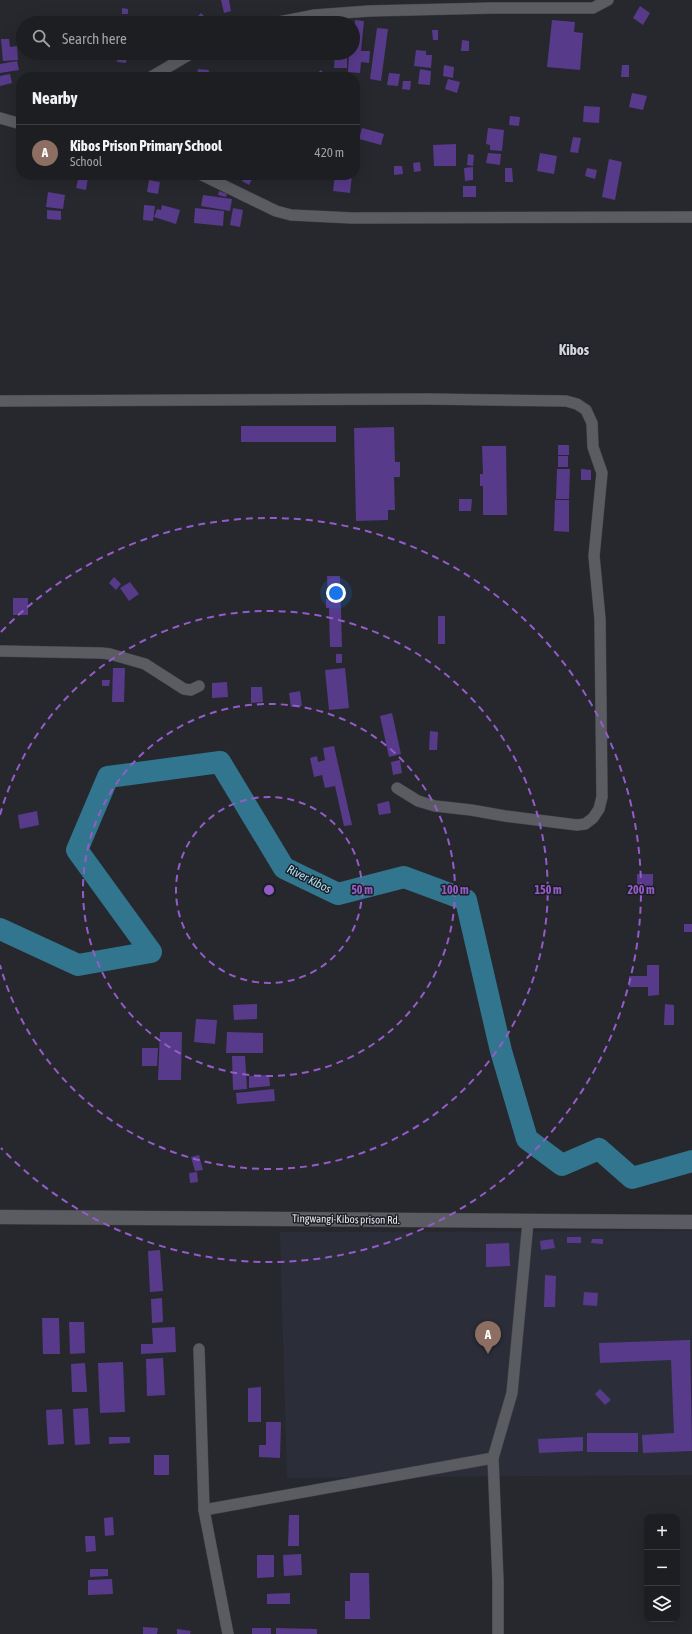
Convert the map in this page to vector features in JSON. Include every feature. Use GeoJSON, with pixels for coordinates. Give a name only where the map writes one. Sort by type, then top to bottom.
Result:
{"type":"FeatureCollection","features":[{"type":"Feature","properties":{"kind":"street"},"geometry":{"type":"LineString","coordinates":[[310,16],[368,11],[492,8],[593,8],[608,0]]}},
{"type":"Feature","properties":{"kind":"street"},"geometry":{"type":"LineString","coordinates":[[160,72],[180,60]]}},
{"type":"Feature","properties":{"kind":"street"},"geometry":{"type":"LineString","coordinates":[[0,118],[16,123]]}},
{"type":"Feature","properties":{"kind":"street"},"geometry":{"type":"LineString","coordinates":[[212,180],[276,211],[291,215],[345,218],[692,217]]}},
{"type":"Feature","properties":{"kind":"street"},"geometry":{"type":"LineString","coordinates":[[0,401],[428,399],[543,400],[566,401],[577,404],[586,410],[592,423],[593,447],[602,473],[594,556],[600,619],[602,797],[599,809],[593,818],[585,824],[577,825],[556,823],[435,806],[418,801],[397,788]]}},
{"type":"Feature","properties":{"kind":"street"},"geometry":{"type":"LineString","coordinates":[[0,651],[101,652],[145,664],[184,689],[191,690],[199,686]]}},
{"type":"Feature","properties":{"kind":"street","name":"Tingwangi-Kibos prison Rd."},"geometry":{"type":"LineString","coordinates":[[0,1217],[692,1222]]}},
{"type":"Feature","properties":{"kind":"street"},"geometry":{"type":"LineString","coordinates":[[498,1634],[498,1581],[493,1458],[512,1393],[528,1222]]}},
{"type":"Feature","properties":{"kind":"street"},"geometry":{"type":"LineString","coordinates":[[199,1349],[204,1510],[228,1634]]}},
{"type":"Feature","properties":{"kind":"street"},"geometry":{"type":"LineString","coordinates":[[204,1510],[493,1458]]}},
{"type":"Feature","properties":{"kind":"shaded area"},"geometry":{"type":"Polygon","coordinates":[[[692,1231],[692,1475],[287,1478],[280,1232],[692,1231]]]}},
{"type":"Feature","properties":{"kind":"building"},"geometry":{"type":"Polygon","coordinates":[[[221,0],[229,0],[231,11],[224,13],[221,0]]]}},
{"type":"Feature","properties":{"kind":"building"},"geometry":{"type":"Polygon","coordinates":[[[640,6],[650,13],[643,25],[633,18],[640,6]]]}},
{"type":"Feature","properties":{"kind":"building"},"geometry":{"type":"Polygon","coordinates":[[[122,8],[128,9],[128,14],[122,14],[122,8]]]}},
{"type":"Feature","properties":{"kind":"building"},"geometry":{"type":"Polygon","coordinates":[[[552,20],[575,22],[574,32],[583,33],[580,70],[547,67],[552,20]]]}},
{"type":"Feature","properties":{"kind":"building"},"geometry":{"type":"Polygon","coordinates":[[[360,21],[364,21],[361,51],[370,51],[369,63],[361,62],[360,73],[348,72],[349,60],[360,60],[360,21]]]}},
{"type":"Feature","properties":{"kind":"building"},"geometry":{"type":"Polygon","coordinates":[[[377,28],[388,29],[381,81],[370,79],[377,28]]]}},
{"type":"Feature","properties":{"kind":"building"},"geometry":{"type":"Polygon","coordinates":[[[432,30],[438,30],[438,40],[433,40],[432,30]]]}},
{"type":"Feature","properties":{"kind":"building"},"geometry":{"type":"Polygon","coordinates":[[[1,39],[9,39],[10,47],[16,46],[16,60],[18,60],[3,61],[1,39]]]}},
{"type":"Feature","properties":{"kind":"building"},"geometry":{"type":"Polygon","coordinates":[[[462,40],[469,41],[469,51],[461,51],[462,40]]]}},
{"type":"Feature","properties":{"kind":"building"},"geometry":{"type":"Polygon","coordinates":[[[416,50],[426,51],[426,55],[432,55],[431,68],[414,66],[416,50]]]}},
{"type":"Feature","properties":{"kind":"building"},"geometry":{"type":"Polygon","coordinates":[[[117,60],[126,60],[126,63],[117,62],[117,60]]]}},
{"type":"Feature","properties":{"kind":"building"},"geometry":{"type":"Polygon","coordinates":[[[335,60],[347,60],[347,68],[334,68],[335,60]]]}},
{"type":"Feature","properties":{"kind":"building"},"geometry":{"type":"Polygon","coordinates":[[[17,61],[19,70],[0,73],[0,64],[17,61]]]}},
{"type":"Feature","properties":{"kind":"building"},"geometry":{"type":"Polygon","coordinates":[[[444,65],[454,67],[453,78],[443,76],[444,65]]]}},
{"type":"Feature","properties":{"kind":"building"},"geometry":{"type":"Polygon","coordinates":[[[622,65],[629,65],[629,77],[621,77],[622,65]]]}},
{"type":"Feature","properties":{"kind":"building"},"geometry":{"type":"Polygon","coordinates":[[[198,69],[209,70],[209,72],[198,72],[198,69]]]}},
{"type":"Feature","properties":{"kind":"building"},"geometry":{"type":"Polygon","coordinates":[[[420,69],[431,71],[430,85],[418,84],[420,69]]]}},
{"type":"Feature","properties":{"kind":"building"},"geometry":{"type":"Polygon","coordinates":[[[389,73],[400,74],[398,86],[387,85],[389,73]]]}},
{"type":"Feature","properties":{"kind":"building"},"geometry":{"type":"Polygon","coordinates":[[[10,74],[12,83],[0,86],[0,76],[10,74]]]}},
{"type":"Feature","properties":{"kind":"building"},"geometry":{"type":"Polygon","coordinates":[[[448,79],[460,82],[457,93],[445,89],[448,79]]]}},
{"type":"Feature","properties":{"kind":"building"},"geometry":{"type":"Polygon","coordinates":[[[403,81],[411,81],[410,90],[402,89],[403,81]]]}},
{"type":"Feature","properties":{"kind":"building"},"geometry":{"type":"Polygon","coordinates":[[[632,93],[647,96],[643,110],[629,107],[632,93]]]}},
{"type":"Feature","properties":{"kind":"building"},"geometry":{"type":"Polygon","coordinates":[[[584,106],[600,107],[599,123],[583,122],[584,106]]]}},
{"type":"Feature","properties":{"kind":"building"},"geometry":{"type":"Polygon","coordinates":[[[510,116],[520,117],[519,126],[509,125],[510,116]]]}},
{"type":"Feature","properties":{"kind":"building"},"geometry":{"type":"Polygon","coordinates":[[[362,128],[384,134],[381,145],[360,139],[362,128]]]}},
{"type":"Feature","properties":{"kind":"building"},"geometry":{"type":"Polygon","coordinates":[[[488,128],[504,130],[502,151],[490,150],[490,145],[486,144],[488,128]]]}},
{"type":"Feature","properties":{"kind":"building"},"geometry":{"type":"Polygon","coordinates":[[[573,137],[581,138],[578,153],[570,152],[573,137]]]}},
{"type":"Feature","properties":{"kind":"building"},"geometry":{"type":"Polygon","coordinates":[[[456,144],[456,166],[434,166],[433,145],[456,144]]]}},
{"type":"Feature","properties":{"kind":"building"},"geometry":{"type":"Polygon","coordinates":[[[488,153],[501,154],[500,165],[486,163],[488,153]]]}},
{"type":"Feature","properties":{"kind":"building"},"geometry":{"type":"Polygon","coordinates":[[[540,153],[557,156],[554,174],[537,171],[540,153]]]}},
{"type":"Feature","properties":{"kind":"building"},"geometry":{"type":"Polygon","coordinates":[[[468,154],[474,155],[473,166],[467,165],[468,154]]]}},
{"type":"Feature","properties":{"kind":"building"},"geometry":{"type":"Polygon","coordinates":[[[609,159],[622,162],[615,200],[602,197],[609,159]]]}},
{"type":"Feature","properties":{"kind":"building"},"geometry":{"type":"Polygon","coordinates":[[[420,162],[421,171],[414,172],[413,163],[420,162]]]}},
{"type":"Feature","properties":{"kind":"building"},"geometry":{"type":"Polygon","coordinates":[[[394,166],[402,166],[403,174],[394,175],[394,166]]]}},
{"type":"Feature","properties":{"kind":"building"},"geometry":{"type":"Polygon","coordinates":[[[473,167],[473,180],[465,181],[464,168],[473,167]]]}},
{"type":"Feature","properties":{"kind":"building"},"geometry":{"type":"Polygon","coordinates":[[[505,168],[512,168],[513,182],[505,182],[505,168]]]}},
{"type":"Feature","properties":{"kind":"building"},"geometry":{"type":"Polygon","coordinates":[[[587,168],[597,170],[595,179],[585,176],[587,168]]]}},
{"type":"Feature","properties":{"kind":"building"},"geometry":{"type":"Polygon","coordinates":[[[78,180],[88,180],[86,190],[76,188],[78,180]]]}},
{"type":"Feature","properties":{"kind":"building"},"geometry":{"type":"Polygon","coordinates":[[[149,180],[160,182],[158,194],[147,192],[149,180]]]}},
{"type":"Feature","properties":{"kind":"building"},"geometry":{"type":"Polygon","coordinates":[[[242,180],[252,180],[249,185],[242,180]]]}},
{"type":"Feature","properties":{"kind":"building"},"geometry":{"type":"Polygon","coordinates":[[[334,180],[351,180],[350,193],[333,191],[334,180]]]}},
{"type":"Feature","properties":{"kind":"building"},"geometry":{"type":"Polygon","coordinates":[[[463,186],[476,186],[476,197],[463,197],[463,186]]]}},
{"type":"Feature","properties":{"kind":"building"},"geometry":{"type":"Polygon","coordinates":[[[219,191],[227,194],[226,197],[218,195],[219,191]]]}},
{"type":"Feature","properties":{"kind":"building"},"geometry":{"type":"Polygon","coordinates":[[[48,192],[65,195],[63,209],[46,207],[48,192]]]}},
{"type":"Feature","properties":{"kind":"building"},"geometry":{"type":"Polygon","coordinates":[[[203,195],[232,199],[230,211],[201,206],[203,195]]]}},
{"type":"Feature","properties":{"kind":"building"},"geometry":{"type":"Polygon","coordinates":[[[144,205],[155,206],[153,221],[143,220],[144,205]]]}},
{"type":"Feature","properties":{"kind":"building"},"geometry":{"type":"Polygon","coordinates":[[[162,205],[180,210],[176,224],[154,217],[157,209],[161,210],[162,205]]]}},
{"type":"Feature","properties":{"kind":"building"},"geometry":{"type":"Polygon","coordinates":[[[195,208],[224,211],[223,226],[194,223],[195,208]]]}},
{"type":"Feature","properties":{"kind":"building"},"geometry":{"type":"Polygon","coordinates":[[[233,208],[243,210],[240,227],[230,225],[233,208]]]}},
{"type":"Feature","properties":{"kind":"building"},"geometry":{"type":"Polygon","coordinates":[[[47,210],[61,211],[61,220],[47,219],[47,210]]]}},
{"type":"Feature","properties":{"kind":"building"},"geometry":{"type":"Polygon","coordinates":[[[241,426],[336,426],[336,442],[241,442],[241,426]]]}},
{"type":"Feature","properties":{"kind":"building"},"geometry":{"type":"Polygon","coordinates":[[[394,427],[395,462],[400,462],[400,477],[394,477],[395,510],[388,510],[388,520],[356,521],[354,428],[394,427]]]}},
{"type":"Feature","properties":{"kind":"building"},"geometry":{"type":"Polygon","coordinates":[[[558,445],[569,445],[569,455],[558,455],[558,445]]]}},
{"type":"Feature","properties":{"kind":"building"},"geometry":{"type":"Polygon","coordinates":[[[482,446],[506,446],[507,515],[483,515],[483,486],[480,486],[480,474],[483,474],[482,446]]]}},
{"type":"Feature","properties":{"kind":"building"},"geometry":{"type":"Polygon","coordinates":[[[558,456],[568,456],[568,467],[558,467],[558,456]]]}},
{"type":"Feature","properties":{"kind":"building"},"geometry":{"type":"Polygon","coordinates":[[[557,469],[570,469],[569,499],[556,499],[557,469]]]}},
{"type":"Feature","properties":{"kind":"building"},"geometry":{"type":"Polygon","coordinates":[[[581,469],[591,470],[591,480],[581,480],[581,469]]]}},
{"type":"Feature","properties":{"kind":"building"},"geometry":{"type":"Polygon","coordinates":[[[459,499],[472,499],[471,511],[459,511],[459,499]]]}},
{"type":"Feature","properties":{"kind":"building"},"geometry":{"type":"Polygon","coordinates":[[[555,500],[569,500],[569,532],[554,531],[555,500]]]}},
{"type":"Feature","properties":{"kind":"building"},"geometry":{"type":"Polygon","coordinates":[[[327,576],[340,576],[342,647],[330,647],[329,608],[326,608],[326,599],[328,599],[327,576]]]}},
{"type":"Feature","properties":{"kind":"building"},"geometry":{"type":"Polygon","coordinates":[[[114,577],[121,584],[116,590],[109,583],[114,577]]]}},
{"type":"Feature","properties":{"kind":"building"},"geometry":{"type":"Polygon","coordinates":[[[130,582],[139,594],[129,601],[120,588],[130,582]]]}},
{"type":"Feature","properties":{"kind":"building"},"geometry":{"type":"Polygon","coordinates":[[[13,598],[28,598],[28,615],[13,615],[13,598]]]}},
{"type":"Feature","properties":{"kind":"building"},"geometry":{"type":"Polygon","coordinates":[[[438,616],[445,616],[445,644],[438,644],[438,616]]]}},
{"type":"Feature","properties":{"kind":"building"},"geometry":{"type":"Polygon","coordinates":[[[336,654],[342,654],[342,663],[336,663],[336,654]]]}},
{"type":"Feature","properties":{"kind":"building"},"geometry":{"type":"Polygon","coordinates":[[[113,668],[125,668],[124,702],[112,702],[113,668]]]}},
{"type":"Feature","properties":{"kind":"building"},"geometry":{"type":"Polygon","coordinates":[[[345,668],[349,708],[329,710],[325,670],[345,668]]]}},
{"type":"Feature","properties":{"kind":"building"},"geometry":{"type":"Polygon","coordinates":[[[102,680],[110,680],[109,686],[102,686],[102,680]]]}},
{"type":"Feature","properties":{"kind":"building"},"geometry":{"type":"Polygon","coordinates":[[[227,682],[228,697],[212,698],[212,683],[227,682]]]}},
{"type":"Feature","properties":{"kind":"building"},"geometry":{"type":"Polygon","coordinates":[[[251,687],[262,687],[263,702],[251,703],[251,687]]]}},
{"type":"Feature","properties":{"kind":"building"},"geometry":{"type":"Polygon","coordinates":[[[300,691],[302,706],[291,707],[289,693],[300,691]]]}},
{"type":"Feature","properties":{"kind":"building"},"geometry":{"type":"Polygon","coordinates":[[[392,713],[401,754],[389,757],[380,716],[392,713]]]}},
{"type":"Feature","properties":{"kind":"building"},"geometry":{"type":"Polygon","coordinates":[[[430,731],[438,732],[437,750],[429,750],[430,731]]]}},
{"type":"Feature","properties":{"kind":"building"},"geometry":{"type":"Polygon","coordinates":[[[334,746],[352,825],[344,826],[335,786],[325,788],[322,775],[314,777],[310,758],[317,756],[318,762],[325,760],[323,748],[334,746]]]}},
{"type":"Feature","properties":{"kind":"building"},"geometry":{"type":"Polygon","coordinates":[[[400,760],[402,773],[393,775],[391,762],[400,760]]]}},
{"type":"Feature","properties":{"kind":"building"},"geometry":{"type":"Polygon","coordinates":[[[389,801],[391,813],[379,815],[377,804],[389,801]]]}},
{"type":"Feature","properties":{"kind":"building"},"geometry":{"type":"Polygon","coordinates":[[[37,811],[39,825],[20,829],[18,815],[37,811]]]}},
{"type":"Feature","properties":{"kind":"building"},"geometry":{"type":"Polygon","coordinates":[[[637,874],[653,874],[653,888],[637,888],[637,874]]]}},
{"type":"Feature","properties":{"kind":"building"},"geometry":{"type":"Polygon","coordinates":[[[684,924],[692,924],[692,932],[684,932],[684,924]]]}},
{"type":"Feature","properties":{"kind":"building"},"geometry":{"type":"Polygon","coordinates":[[[647,965],[659,965],[659,995],[648,996],[648,987],[629,987],[629,976],[647,976],[647,965]]]}},
{"type":"Feature","properties":{"kind":"building"},"geometry":{"type":"Polygon","coordinates":[[[257,1004],[257,1019],[234,1020],[233,1005],[257,1004]]]}},
{"type":"Feature","properties":{"kind":"building"},"geometry":{"type":"Polygon","coordinates":[[[665,1004],[674,1005],[674,1025],[664,1025],[665,1004]]]}},
{"type":"Feature","properties":{"kind":"building"},"geometry":{"type":"Polygon","coordinates":[[[196,1019],[217,1020],[215,1044],[194,1042],[196,1019]]]}},
{"type":"Feature","properties":{"kind":"building"},"geometry":{"type":"Polygon","coordinates":[[[160,1032],[182,1032],[181,1080],[158,1080],[160,1032]]]}},
{"type":"Feature","properties":{"kind":"building"},"geometry":{"type":"Polygon","coordinates":[[[227,1032],[263,1033],[263,1053],[226,1053],[227,1032]]]}},
{"type":"Feature","properties":{"kind":"building"},"geometry":{"type":"Polygon","coordinates":[[[142,1048],[158,1048],[157,1066],[142,1066],[142,1048]]]}},
{"type":"Feature","properties":{"kind":"building"},"geometry":{"type":"Polygon","coordinates":[[[232,1056],[245,1056],[247,1089],[233,1090],[232,1056]]]}},
{"type":"Feature","properties":{"kind":"building"},"geometry":{"type":"Polygon","coordinates":[[[269,1075],[270,1086],[249,1088],[249,1076],[269,1075]]]}},
{"type":"Feature","properties":{"kind":"building"},"geometry":{"type":"Polygon","coordinates":[[[274,1089],[275,1101],[237,1104],[236,1093],[274,1089]]]}},
{"type":"Feature","properties":{"kind":"building"},"geometry":{"type":"Polygon","coordinates":[[[199,1155],[203,1170],[195,1171],[191,1157],[199,1155]]]}},
{"type":"Feature","properties":{"kind":"building"},"geometry":{"type":"Polygon","coordinates":[[[197,1172],[198,1182],[190,1183],[189,1173],[197,1172]]]}},
{"type":"Feature","properties":{"kind":"building"},"geometry":{"type":"Polygon","coordinates":[[[567,1237],[581,1237],[581,1243],[567,1243],[567,1237]]]}},
{"type":"Feature","properties":{"kind":"building"},"geometry":{"type":"Polygon","coordinates":[[[553,1239],[555,1248],[541,1250],[540,1241],[553,1239]]]}},
{"type":"Feature","properties":{"kind":"building"},"geometry":{"type":"Polygon","coordinates":[[[592,1239],[603,1239],[603,1244],[591,1243],[592,1239]]]}},
{"type":"Feature","properties":{"kind":"building"},"geometry":{"type":"Polygon","coordinates":[[[509,1243],[510,1266],[486,1267],[486,1244],[509,1243]]]}},
{"type":"Feature","properties":{"kind":"building"},"geometry":{"type":"Polygon","coordinates":[[[160,1250],[163,1291],[150,1292],[148,1251],[160,1250]]]}},
{"type":"Feature","properties":{"kind":"building"},"geometry":{"type":"Polygon","coordinates":[[[545,1275],[556,1276],[555,1307],[544,1307],[545,1275]]]}},
{"type":"Feature","properties":{"kind":"building"},"geometry":{"type":"Polygon","coordinates":[[[584,1292],[598,1293],[597,1306],[583,1305],[584,1292]]]}},
{"type":"Feature","properties":{"kind":"building"},"geometry":{"type":"Polygon","coordinates":[[[162,1298],[163,1322],[152,1323],[151,1299],[162,1298]]]}},
{"type":"Feature","properties":{"kind":"building"},"geometry":{"type":"Polygon","coordinates":[[[42,1318],[59,1318],[60,1354],[43,1354],[42,1318]]]}},
{"type":"Feature","properties":{"kind":"building"},"geometry":{"type":"Polygon","coordinates":[[[69,1322],[84,1322],[85,1353],[70,1354],[69,1322]]]}},
{"type":"Feature","properties":{"kind":"building"},"geometry":{"type":"Polygon","coordinates":[[[175,1327],[176,1352],[141,1354],[141,1344],[153,1344],[152,1328],[175,1327]]]}},
{"type":"Feature","properties":{"kind":"building"},"geometry":{"type":"Polygon","coordinates":[[[690,1340],[692,1451],[643,1453],[642,1435],[674,1433],[671,1360],[600,1363],[599,1343],[690,1340]]]}},
{"type":"Feature","properties":{"kind":"building"},"geometry":{"type":"Polygon","coordinates":[[[163,1358],[165,1395],[147,1396],[146,1359],[163,1358]]]}},
{"type":"Feature","properties":{"kind":"building"},"geometry":{"type":"Polygon","coordinates":[[[123,1362],[125,1412],[100,1413],[98,1363],[123,1362]]]}},
{"type":"Feature","properties":{"kind":"building"},"geometry":{"type":"Polygon","coordinates":[[[85,1363],[87,1392],[72,1392],[71,1364],[85,1363]]]}},
{"type":"Feature","properties":{"kind":"building"},"geometry":{"type":"Polygon","coordinates":[[[261,1387],[261,1422],[248,1422],[248,1388],[261,1387]]]}},
{"type":"Feature","properties":{"kind":"building"},"geometry":{"type":"Polygon","coordinates":[[[600,1389],[611,1400],[605,1405],[595,1394],[600,1389]]]}},
{"type":"Feature","properties":{"kind":"building"},"geometry":{"type":"Polygon","coordinates":[[[88,1408],[90,1444],[75,1445],[73,1409],[88,1408]]]}},
{"type":"Feature","properties":{"kind":"building"},"geometry":{"type":"Polygon","coordinates":[[[62,1409],[64,1444],[48,1445],[46,1410],[62,1409]]]}},
{"type":"Feature","properties":{"kind":"building"},"geometry":{"type":"Polygon","coordinates":[[[266,1422],[281,1422],[280,1458],[259,1457],[259,1445],[266,1445],[266,1422]]]}},
{"type":"Feature","properties":{"kind":"building"},"geometry":{"type":"Polygon","coordinates":[[[587,1433],[638,1433],[638,1452],[587,1452],[587,1433]]]}},
{"type":"Feature","properties":{"kind":"building"},"geometry":{"type":"Polygon","coordinates":[[[109,1437],[130,1437],[130,1443],[109,1444],[109,1437]]]}},
{"type":"Feature","properties":{"kind":"building"},"geometry":{"type":"Polygon","coordinates":[[[583,1437],[583,1451],[539,1453],[538,1439],[583,1437]]]}},
{"type":"Feature","properties":{"kind":"building"},"geometry":{"type":"Polygon","coordinates":[[[154,1455],[169,1455],[169,1475],[154,1475],[154,1455]]]}},
{"type":"Feature","properties":{"kind":"building"},"geometry":{"type":"Polygon","coordinates":[[[289,1515],[299,1515],[299,1546],[288,1546],[289,1515]]]}},
{"type":"Feature","properties":{"kind":"building"},"geometry":{"type":"Polygon","coordinates":[[[113,1517],[114,1535],[105,1536],[104,1518],[113,1517]]]}},
{"type":"Feature","properties":{"kind":"building"},"geometry":{"type":"Polygon","coordinates":[[[85,1536],[95,1536],[96,1551],[86,1552],[85,1536]]]}},
{"type":"Feature","properties":{"kind":"building"},"geometry":{"type":"Polygon","coordinates":[[[301,1554],[302,1575],[284,1576],[283,1555],[301,1554]]]}},
{"type":"Feature","properties":{"kind":"building"},"geometry":{"type":"Polygon","coordinates":[[[257,1555],[274,1555],[274,1577],[257,1578],[257,1555]]]}},
{"type":"Feature","properties":{"kind":"building"},"geometry":{"type":"Polygon","coordinates":[[[90,1569],[108,1569],[108,1576],[90,1577],[90,1569]]]}},
{"type":"Feature","properties":{"kind":"building"},"geometry":{"type":"Polygon","coordinates":[[[350,1573],[369,1573],[370,1619],[345,1619],[345,1601],[350,1601],[350,1573]]]}},
{"type":"Feature","properties":{"kind":"building"},"geometry":{"type":"Polygon","coordinates":[[[112,1579],[113,1594],[88,1595],[88,1580],[112,1579]]]}},
{"type":"Feature","properties":{"kind":"building"},"geometry":{"type":"Polygon","coordinates":[[[290,1593],[290,1604],[267,1604],[267,1594],[290,1593]]]}},
{"type":"Feature","properties":{"kind":"building"},"geometry":{"type":"Polygon","coordinates":[[[143,1627],[158,1628],[157,1634],[143,1634],[143,1627]]]}},
{"type":"Feature","properties":{"kind":"building"},"geometry":{"type":"Polygon","coordinates":[[[252,1628],[271,1628],[271,1634],[252,1634],[252,1628]]]}},
{"type":"Feature","properties":{"kind":"building"},"geometry":{"type":"Polygon","coordinates":[[[276,1628],[317,1629],[317,1634],[276,1634],[276,1628]]]}},
{"type":"Feature","properties":{"kind":"building"},"geometry":{"type":"Polygon","coordinates":[[[177,1629],[191,1631],[190,1634],[177,1634],[177,1629]]]}},
{"type":"Feature","properties":{"kind":"waterway","name":"River Kibos"},"geometry":{"type":"LineString","coordinates":[[0,929],[78,965],[151,952],[77,850],[108,777],[220,762],[284,868],[338,894],[404,877],[466,900],[501,1051],[527,1139],[562,1165],[599,1149],[632,1178],[692,1161]]}},
{"type":"Feature","properties":{"kind":"place","name":"Kibos Prison Primary School"},"geometry":{"type":"Point","coordinates":[488,1354]}},
{"type":"Feature","properties":{"kind":"district","name":"Kibos"},"geometry":{"type":"Point","coordinates":[574,349]}}]}
